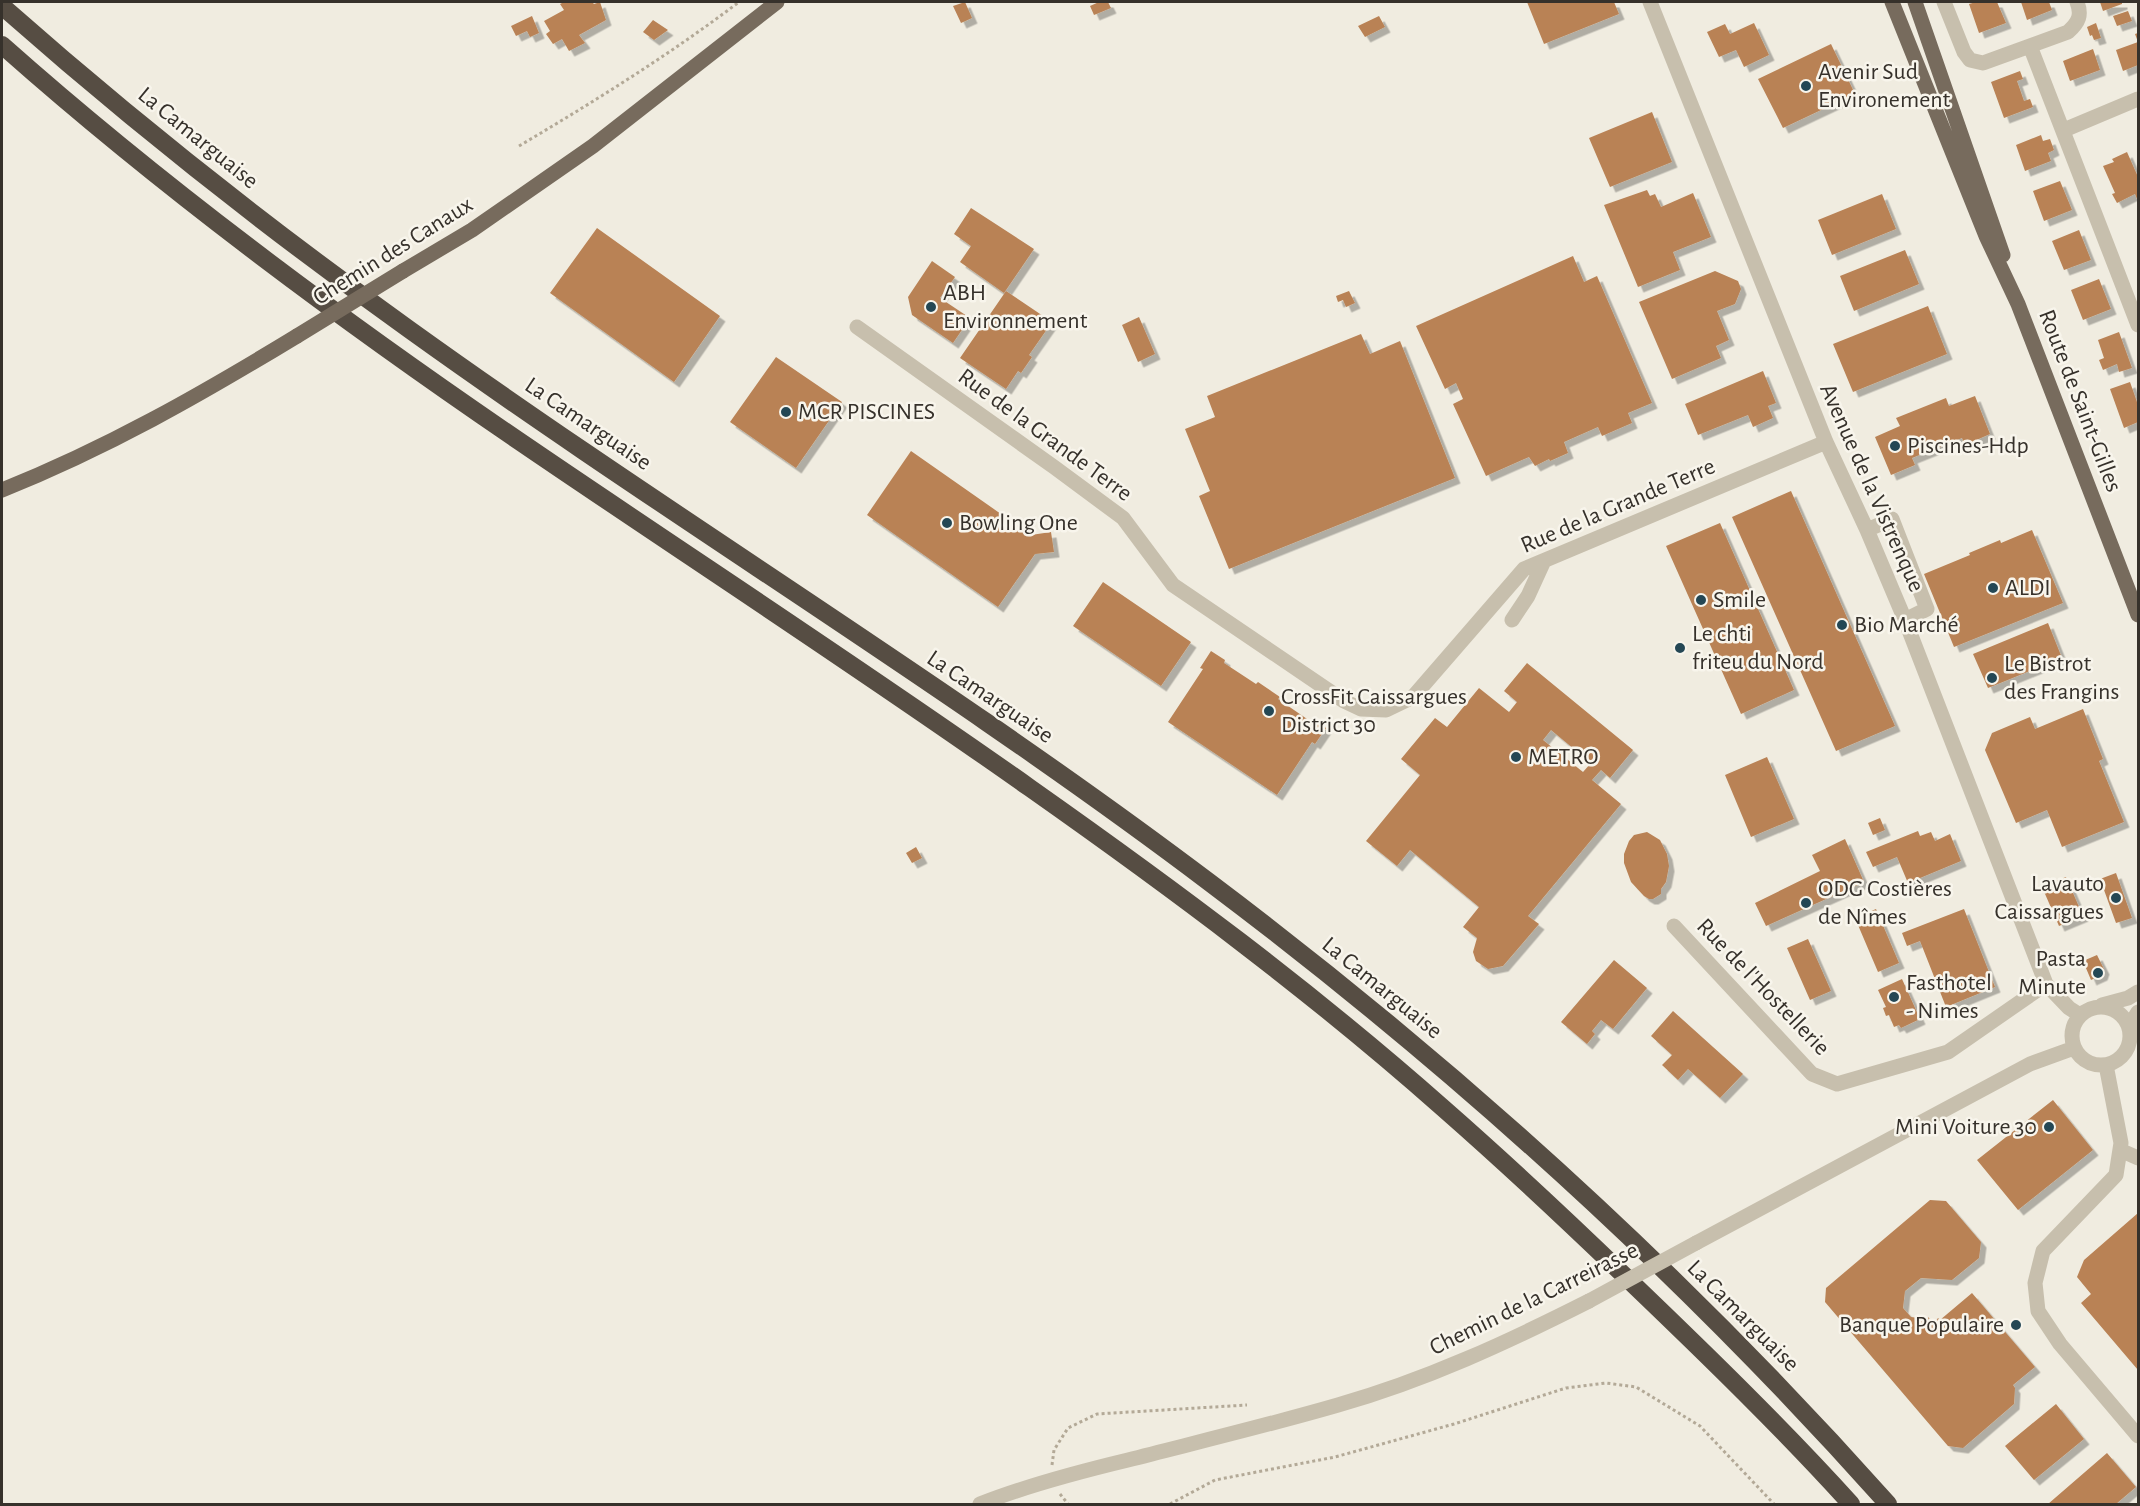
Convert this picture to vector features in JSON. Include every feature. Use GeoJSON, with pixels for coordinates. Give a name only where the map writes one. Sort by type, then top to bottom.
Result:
{"type":"FeatureCollection","features":[{"type":"Feature","properties":{"kind":"highway","name":"La Camarguaise"},"geometry":{"type":"LineString","coordinates":[[2,6],[165,144],[284,238],[411,331],[1041,760],[1208,881],[1337,981],[1460,1084],[1584,1195],[1719,1324],[1794,1401],[1888,1504]]}},
{"type":"Feature","properties":{"kind":"highway"},"geometry":{"type":"LineString","coordinates":[[2,45],[140,161],[265,259],[390,351],[1026,785],[1188,902],[1312,999],[1439,1104],[1562,1216],[1696,1344],[1851,1504]]}},
{"type":"Feature","properties":{"kind":"main road","name":"Chemin des Canaux"},"geometry":{"type":"LineString","coordinates":[[2,490],[114,441],[222,382],[472,230],[594,146],[777,2]]}},
{"type":"Feature","properties":{"kind":"main road","name":"Route de Saint-Gilles"},"geometry":{"type":"LineString","coordinates":[[1892,2],[1986,236],[2018,304],[2139,615]]}},
{"type":"Feature","properties":{"kind":"main road","name":"Route de Saint-Gilles"},"geometry":{"type":"LineString","coordinates":[[1915,2],[1995,228],[2018,304]]}},
{"type":"Feature","properties":{"kind":"street","name":"Avenue de la Vistrenque"},"geometry":{"type":"LineString","coordinates":[[1650,2],[1826,442],[1905,620],[2046,984],[2069,1008],[2080,1015]]}},
{"type":"Feature","properties":{"kind":"street"},"geometry":{"type":"LineString","coordinates":[[1944,2],[1964,52],[1970,60],[1983,63],[2068,32],[2077,24],[2080,12],[2077,2]]}},
{"type":"Feature","properties":{"kind":"street"},"geometry":{"type":"LineString","coordinates":[[2030,46],[2139,325]]}},
{"type":"Feature","properties":{"kind":"street"},"geometry":{"type":"LineString","coordinates":[[2064,130],[2139,99]]}},
{"type":"Feature","properties":{"kind":"street","name":"Rue de la Grande Terre"},"geometry":{"type":"LineString","coordinates":[[857,327],[1123,518],[1173,585],[1344,701],[1361,709],[1386,710],[1413,697],[1524,569],[1826,442]]}},
{"type":"Feature","properties":{"kind":"street"},"geometry":{"type":"LineString","coordinates":[[1867,530],[1892,519],[1928,609],[1905,620]]}},
{"type":"Feature","properties":{"kind":"street"},"geometry":{"type":"LineString","coordinates":[[1512,620],[1528,596],[1544,561]]}},
{"type":"Feature","properties":{"kind":"street","name":"Rue de l'Hostellerie"},"geometry":{"type":"LineString","coordinates":[[1674,926],[1812,1074],[1837,1084],[1948,1052],[2046,984]]}},
{"type":"Feature","properties":{"kind":"street"},"geometry":{"type":"LineString","coordinates":[[2139,992],[2080,1015],[2072,1031],[2074,1048],[2079,1056],[2096,1065],[2106,1065],[2120,1058],[2126,1052],[2133,1020],[2139,1012]]}},
{"type":"Feature","properties":{"kind":"street"},"geometry":{"type":"LineString","coordinates":[[2096,1007],[2114,1010],[2122,1015],[2130,1031],[2130,1041]]}},
{"type":"Feature","properties":{"kind":"street","name":"Chemin de la Carreirasse"},"geometry":{"type":"LineString","coordinates":[[980,1504],[1049,1481],[1339,1405],[1446,1369],[1589,1301],[2030,1064],[2074,1048]]}},
{"type":"Feature","properties":{"kind":"street"},"geometry":{"type":"LineString","coordinates":[[2106,1065],[2121,1143],[2133,1154],[2116,1176],[2043,1251],[2035,1283],[2038,1311],[2060,1344],[2139,1436]]}},
{"type":"Feature","properties":{"kind":"path"},"geometry":{"type":"LineString","coordinates":[[519,146],[616,88],[739,2]]}},
{"type":"Feature","properties":{"kind":"path"},"geometry":{"type":"LineString","coordinates":[[1170,1504],[1215,1480],[1335,1457],[1454,1424],[1566,1388],[1606,1383],[1636,1387],[1700,1426],[1774,1504]]}},
{"type":"Feature","properties":{"kind":"path"},"geometry":{"type":"LineString","coordinates":[[1049,1481],[1054,1450],[1068,1428],[1097,1414],[1247,1405]]}},
{"type":"Feature","properties":{"kind":"building"},"geometry":{"type":"Polygon","coordinates":[[[592,2],[594,4],[600,2],[606,20],[579,35],[585,43],[569,51],[562,39],[553,44],[546,34],[550,31],[544,21],[564,10],[560,4],[592,2]]]}},
{"type":"Feature","properties":{"kind":"building"},"geometry":{"type":"Polygon","coordinates":[[[965,2],[972,18],[961,23],[953,6],[965,2]]]}},
{"type":"Feature","properties":{"kind":"building"},"geometry":{"type":"Polygon","coordinates":[[[1099,2],[1108,2],[1111,8],[1094,15],[1090,6],[1099,2]]]}},
{"type":"Feature","properties":{"kind":"building"},"geometry":{"type":"Polygon","coordinates":[[[1527,2],[1614,2],[1619,14],[1544,44],[1527,2]]]}},
{"type":"Feature","properties":{"kind":"building"},"geometry":{"type":"Polygon","coordinates":[[[1997,2],[2006,23],[1979,33],[1969,4],[1997,2]]]}},
{"type":"Feature","properties":{"kind":"building"},"geometry":{"type":"Polygon","coordinates":[[[2021,2],[2049,2],[2052,10],[2027,20],[2021,2]]]}},
{"type":"Feature","properties":{"kind":"building"},"geometry":{"type":"Polygon","coordinates":[[[2100,2],[2122,2],[2122,4],[2103,11],[2100,2]]]}},
{"type":"Feature","properties":{"kind":"building"},"geometry":{"type":"Polygon","coordinates":[[[2128,11],[2132,21],[2117,26],[2113,16],[2128,11]]]}},
{"type":"Feature","properties":{"kind":"building"},"geometry":{"type":"Polygon","coordinates":[[[532,16],[539,33],[530,37],[527,31],[516,36],[511,26],[532,16]]]}},
{"type":"Feature","properties":{"kind":"building"},"geometry":{"type":"Polygon","coordinates":[[[1379,16],[1385,27],[1365,37],[1358,26],[1379,16]]]}},
{"type":"Feature","properties":{"kind":"building"},"geometry":{"type":"Polygon","coordinates":[[[653,20],[668,30],[654,40],[643,32],[653,20]]]}},
{"type":"Feature","properties":{"kind":"building"},"geometry":{"type":"Polygon","coordinates":[[[1754,23],[1769,55],[1744,67],[1736,50],[1719,57],[1707,32],[1725,24],[1730,34],[1754,23]]]}},
{"type":"Feature","properties":{"kind":"building"},"geometry":{"type":"Polygon","coordinates":[[[2096,23],[2101,38],[2094,40],[2087,27],[2096,23]]]}},
{"type":"Feature","properties":{"kind":"building"},"geometry":{"type":"Polygon","coordinates":[[[2138,42],[2138,65],[2123,71],[2116,50],[2138,42]]]}},
{"type":"Feature","properties":{"kind":"building","name":"Avenir Sud Environement"},"geometry":{"type":"Polygon","coordinates":[[[1831,44],[1855,94],[1783,128],[1758,79],[1831,44]]]}},
{"type":"Feature","properties":{"kind":"building"},"geometry":{"type":"Polygon","coordinates":[[[2093,49],[2100,70],[2070,81],[2063,61],[2093,49]]]}},
{"type":"Feature","properties":{"kind":"building"},"geometry":{"type":"Polygon","coordinates":[[[2020,71],[2023,79],[2017,81],[2024,101],[2030,99],[2033,107],[2004,118],[1991,82],[2020,71]]]}},
{"type":"Feature","properties":{"kind":"building"},"geometry":{"type":"Polygon","coordinates":[[[1652,112],[1672,162],[1610,187],[1589,138],[1652,112]]]}},
{"type":"Feature","properties":{"kind":"building"},"geometry":{"type":"Polygon","coordinates":[[[2041,135],[2043,141],[2050,139],[2054,150],[2048,153],[2051,161],[2025,171],[2016,145],[2041,135]]]}},
{"type":"Feature","properties":{"kind":"building"},"geometry":{"type":"Polygon","coordinates":[[[2127,152],[2138,177],[2138,201],[2135,194],[2117,203],[2103,166],[2114,162],[2112,159],[2127,152]]]}},
{"type":"Feature","properties":{"kind":"building"},"geometry":{"type":"Polygon","coordinates":[[[2060,181],[2072,210],[2044,221],[2033,191],[2060,181]]]}},
{"type":"Feature","properties":{"kind":"building"},"geometry":{"type":"Polygon","coordinates":[[[1647,190],[1650,196],[1655,194],[1661,207],[1693,193],[1711,237],[1673,252],[1680,270],[1638,287],[1604,205],[1647,190]]]}},
{"type":"Feature","properties":{"kind":"building"},"geometry":{"type":"Polygon","coordinates":[[[1882,194],[1896,229],[1832,255],[1818,220],[1882,194]]]}},
{"type":"Feature","properties":{"kind":"building"},"geometry":{"type":"Polygon","coordinates":[[[971,208],[1034,249],[1004,293],[960,262],[971,246],[954,234],[971,208]]]}},
{"type":"Feature","properties":{"kind":"building"},"geometry":{"type":"Polygon","coordinates":[[[597,228],[720,316],[674,382],[550,293],[597,228]]]}},
{"type":"Feature","properties":{"kind":"building"},"geometry":{"type":"Polygon","coordinates":[[[2079,230],[2091,260],[2064,270],[2052,241],[2079,230]]]}},
{"type":"Feature","properties":{"kind":"building"},"geometry":{"type":"Polygon","coordinates":[[[1905,250],[1919,284],[1854,311],[1840,276],[1905,250]]]}},
{"type":"Feature","properties":{"kind":"building"},"geometry":{"type":"Polygon","coordinates":[[[1573,256],[1584,282],[1597,276],[1652,403],[1628,413],[1632,423],[1602,436],[1598,427],[1564,442],[1568,453],[1550,461],[1549,459],[1535,466],[1529,457],[1486,476],[1453,404],[1463,399],[1456,383],[1445,389],[1416,326],[1573,256]]]}},
{"type":"Feature","properties":{"kind":"building","name":"ABH Environnement"},"geometry":{"type":"Polygon","coordinates":[[[932,261],[955,277],[940,298],[970,318],[953,343],[912,315],[908,297],[932,261]]]}},
{"type":"Feature","properties":{"kind":"building"},"geometry":{"type":"Polygon","coordinates":[[[1715,271],[1738,281],[1741,289],[1735,304],[1717,311],[1729,340],[1716,346],[1721,358],[1672,379],[1639,302],[1715,271]]]}},
{"type":"Feature","properties":{"kind":"building"},"geometry":{"type":"Polygon","coordinates":[[[2099,279],[2111,309],[2083,320],[2071,290],[2099,279]]]}},
{"type":"Feature","properties":{"kind":"building"},"geometry":{"type":"Polygon","coordinates":[[[1006,291],[1052,322],[1029,355],[1032,357],[1021,373],[1018,371],[1006,389],[960,358],[1006,291]]]}},
{"type":"Feature","properties":{"kind":"building"},"geometry":{"type":"Polygon","coordinates":[[[1349,291],[1355,303],[1346,307],[1343,300],[1338,302],[1336,296],[1349,291]]]}},
{"type":"Feature","properties":{"kind":"building"},"geometry":{"type":"Polygon","coordinates":[[[1928,306],[1947,354],[1853,392],[1833,344],[1928,306]]]}},
{"type":"Feature","properties":{"kind":"building"},"geometry":{"type":"Polygon","coordinates":[[[1139,317],[1155,354],[1138,362],[1122,325],[1139,317]]]}},
{"type":"Feature","properties":{"kind":"building"},"geometry":{"type":"Polygon","coordinates":[[[2119,332],[2132,368],[2119,372],[2117,364],[2103,370],[2099,360],[2104,358],[2098,340],[2119,332]]]}},
{"type":"Feature","properties":{"kind":"building"},"geometry":{"type":"Polygon","coordinates":[[[1361,334],[1370,354],[1400,341],[1455,478],[1229,569],[1199,496],[1210,491],[1185,429],[1215,417],[1207,396],[1361,334]]]}},
{"type":"Feature","properties":{"kind":"building","name":"MCR PISCINES"},"geometry":{"type":"Polygon","coordinates":[[[776,357],[842,402],[796,468],[730,422],[776,357]]]}},
{"type":"Feature","properties":{"kind":"building"},"geometry":{"type":"Polygon","coordinates":[[[1763,371],[1776,403],[1768,406],[1773,418],[1753,427],[1748,415],[1698,435],[1685,404],[1763,371]]]}},
{"type":"Feature","properties":{"kind":"building"},"geometry":{"type":"Polygon","coordinates":[[[2130,382],[2138,405],[2138,422],[2124,428],[2110,389],[2130,382]]]}},
{"type":"Feature","properties":{"kind":"building"},"geometry":{"type":"Polygon","coordinates":[[[1975,396],[1990,434],[1965,445],[1962,438],[1912,458],[1915,465],[1891,475],[1875,437],[1900,426],[1896,418],[1946,398],[1949,406],[1975,396]]]}},
{"type":"Feature","properties":{"kind":"building","name":"Bowling One"},"geometry":{"type":"Polygon","coordinates":[[[911,451],[1031,535],[1051,532],[1054,552],[1035,554],[998,607],[867,515],[911,451]]]}},
{"type":"Feature","properties":{"kind":"building"},"geometry":{"type":"Polygon","coordinates":[[[1791,491],[1895,726],[1836,751],[1732,517],[1791,491]]]}},
{"type":"Feature","properties":{"kind":"building"},"geometry":{"type":"Polygon","coordinates":[[[1720,523],[1794,690],[1741,714],[1666,546],[1720,523]]]}},
{"type":"Feature","properties":{"kind":"building","name":"ALDI"},"geometry":{"type":"Polygon","coordinates":[[[2032,530],[2063,603],[1954,647],[1924,574],[2000,540],[2001,543],[2032,530]]]}},
{"type":"Feature","properties":{"kind":"building"},"geometry":{"type":"Polygon","coordinates":[[[1103,582],[1191,642],[1161,686],[1073,626],[1103,582]]]}},
{"type":"Feature","properties":{"kind":"building"},"geometry":{"type":"Polygon","coordinates":[[[2048,623],[2062,658],[1988,688],[1973,654],[2048,623]]]}},
{"type":"Feature","properties":{"kind":"building"},"geometry":{"type":"Polygon","coordinates":[[[1211,651],[1225,660],[1224,663],[1256,684],[1258,682],[1310,721],[1312,718],[1326,728],[1315,744],[1312,742],[1277,795],[1168,722],[1203,669],[1200,668],[1211,651]]]}},
{"type":"Feature","properties":{"kind":"building"},"geometry":{"type":"Polygon","coordinates":[[[1527,663],[1633,750],[1610,778],[1601,770],[1592,780],[1621,804],[1528,916],[1539,924],[1503,966],[1488,969],[1476,961],[1473,952],[1477,938],[1463,927],[1479,907],[1410,850],[1397,866],[1366,841],[1420,775],[1401,759],[1435,718],[1447,727],[1479,688],[1509,712],[1517,702],[1504,691],[1527,663]],[[1551,730],[1543,740],[1583,772],[1591,763],[1551,730]]]}},
{"type":"Feature","properties":{"kind":"building"},"geometry":{"type":"Polygon","coordinates":[[[2083,709],[2103,759],[2099,761],[2124,822],[2062,847],[2047,810],[2016,823],[1985,750],[1992,733],[2030,717],[2035,729],[2083,709]]]}},
{"type":"Feature","properties":{"kind":"building"},"geometry":{"type":"Polygon","coordinates":[[[1767,757],[1794,819],[1751,837],[1725,775],[1767,757]]]}},
{"type":"Feature","properties":{"kind":"building"},"geometry":{"type":"Polygon","coordinates":[[[1880,818],[1885,830],[1873,835],[1868,823],[1880,818]]]}},
{"type":"Feature","properties":{"kind":"building"},"geometry":{"type":"Polygon","coordinates":[[[1918,831],[1920,836],[1931,832],[1935,841],[1950,834],[1961,861],[1908,883],[1897,857],[1873,867],[1866,852],[1918,831]]]}},
{"type":"Feature","properties":{"kind":"building"},"geometry":{"type":"Polygon","coordinates":[[[1647,832],[1660,840],[1667,854],[1669,866],[1661,894],[1653,899],[1644,896],[1631,882],[1624,863],[1624,854],[1629,841],[1634,835],[1647,832]]]}},
{"type":"Feature","properties":{"kind":"building"},"geometry":{"type":"Polygon","coordinates":[[[1845,839],[1864,882],[1766,926],[1755,903],[1820,871],[1812,855],[1845,839]]]}},
{"type":"Feature","properties":{"kind":"building"},"geometry":{"type":"Polygon","coordinates":[[[916,847],[922,858],[912,863],[906,853],[916,847]]]}},
{"type":"Feature","properties":{"kind":"building","name":"Lavauto Caissargues"},"geometry":{"type":"Polygon","coordinates":[[[2116,873],[2132,918],[2116,923],[2100,879],[2116,873]]]}},
{"type":"Feature","properties":{"kind":"building"},"geometry":{"type":"Polygon","coordinates":[[[2066,877],[2083,916],[2059,926],[2042,887],[2066,877]]]}},
{"type":"Feature","properties":{"kind":"building"},"geometry":{"type":"Polygon","coordinates":[[[1876,909],[1899,963],[1878,972],[1855,918],[1876,909]]]}},
{"type":"Feature","properties":{"kind":"building"},"geometry":{"type":"Polygon","coordinates":[[[1964,909],[1995,987],[1946,1007],[1920,941],[1907,946],[1902,933],[1964,909]]]}},
{"type":"Feature","properties":{"kind":"building"},"geometry":{"type":"Polygon","coordinates":[[[1808,939],[1831,991],[1810,1000],[1787,948],[1808,939]]]}},
{"type":"Feature","properties":{"kind":"building"},"geometry":{"type":"Polygon","coordinates":[[[2097,955],[2104,969],[2102,975],[2091,980],[2083,961],[2097,955]]]}},
{"type":"Feature","properties":{"kind":"building"},"geometry":{"type":"Polygon","coordinates":[[[1614,960],[1647,988],[1613,1029],[1601,1020],[1592,1031],[1595,1034],[1587,1044],[1561,1022],[1614,960]]]}},
{"type":"Feature","properties":{"kind":"building"},"geometry":{"type":"Polygon","coordinates":[[[1902,979],[1920,1019],[1901,1028],[1899,1025],[1894,1027],[1889,1015],[1886,1016],[1883,1008],[1886,1007],[1878,990],[1902,979]]]}},
{"type":"Feature","properties":{"kind":"building"},"geometry":{"type":"Polygon","coordinates":[[[1673,1011],[1743,1074],[1720,1098],[1688,1069],[1678,1080],[1662,1065],[1672,1055],[1651,1036],[1673,1011]]]}},
{"type":"Feature","properties":{"kind":"building"},"geometry":{"type":"Polygon","coordinates":[[[2053,1100],[2093,1150],[2018,1210],[1977,1160],[2053,1100]]]}},
{"type":"Feature","properties":{"kind":"building"},"geometry":{"type":"Polygon","coordinates":[[[1930,1200],[1946,1201],[1981,1242],[1979,1258],[1952,1280],[1921,1278],[1905,1291],[1903,1308],[1911,1317],[1927,1319],[1928,1317],[1934,1324],[1938,1318],[1940,1320],[1972,1293],[2035,1367],[2013,1385],[2015,1388],[2014,1404],[1963,1448],[1948,1446],[1825,1302],[1826,1288],[1930,1200]]]}},
{"type":"Feature","properties":{"kind":"building"},"geometry":{"type":"Polygon","coordinates":[[[2138,1213],[2138,1370],[2081,1303],[2091,1294],[2077,1277],[2084,1260],[2138,1213]]]}},
{"type":"Feature","properties":{"kind":"building"},"geometry":{"type":"Polygon","coordinates":[[[2056,1404],[2084,1439],[2034,1480],[2005,1446],[2056,1404]]]}},
{"type":"Feature","properties":{"kind":"building"},"geometry":{"type":"Polygon","coordinates":[[[2107,1453],[2136,1487],[2116,1504],[2048,1504],[2107,1453]]]}},
{"type":"Feature","properties":{"kind":"place","name":"Avenir Sud Environement"},"geometry":{"type":"Point","coordinates":[1806,86]}},
{"type":"Feature","properties":{"kind":"place","name":"ABH Environnement"},"geometry":{"type":"Point","coordinates":[931,307]}},
{"type":"Feature","properties":{"kind":"place","name":"MCR PISCINES"},"geometry":{"type":"Point","coordinates":[786,412]}},
{"type":"Feature","properties":{"kind":"place","name":"Piscines-Hdp"},"geometry":{"type":"Point","coordinates":[1895,446]}},
{"type":"Feature","properties":{"kind":"place","name":"Bowling One"},"geometry":{"type":"Point","coordinates":[947,523]}},
{"type":"Feature","properties":{"kind":"place","name":"ALDI"},"geometry":{"type":"Point","coordinates":[1993,588]}},
{"type":"Feature","properties":{"kind":"place","name":"Smile"},"geometry":{"type":"Point","coordinates":[1701,600]}},
{"type":"Feature","properties":{"kind":"place","name":"Bio Marché"},"geometry":{"type":"Point","coordinates":[1842,625]}},
{"type":"Feature","properties":{"kind":"place","name":"Le chti friteu du Nord"},"geometry":{"type":"Point","coordinates":[1680,648]}},
{"type":"Feature","properties":{"kind":"place","name":"Le Bistrot des Frangins"},"geometry":{"type":"Point","coordinates":[1992,678]}},
{"type":"Feature","properties":{"kind":"place","name":"CrossFit Caissargues District 30"},"geometry":{"type":"Point","coordinates":[1269,711]}},
{"type":"Feature","properties":{"kind":"place","name":"METRO"},"geometry":{"type":"Point","coordinates":[1516,757]}},
{"type":"Feature","properties":{"kind":"place","name":"Lavauto Caissargues"},"geometry":{"type":"Point","coordinates":[2116,898]}},
{"type":"Feature","properties":{"kind":"place","name":"ODG Costières de Nîmes"},"geometry":{"type":"Point","coordinates":[1806,903]}},
{"type":"Feature","properties":{"kind":"place","name":"Pasta Minute"},"geometry":{"type":"Point","coordinates":[2098,973]}},
{"type":"Feature","properties":{"kind":"place","name":"Fasthotel - Nimes"},"geometry":{"type":"Point","coordinates":[1894,997]}},
{"type":"Feature","properties":{"kind":"place","name":"Mini Voiture 30"},"geometry":{"type":"Point","coordinates":[2049,1127]}},
{"type":"Feature","properties":{"kind":"place","name":"Banque Populaire"},"geometry":{"type":"Point","coordinates":[2016,1325]}}]}
